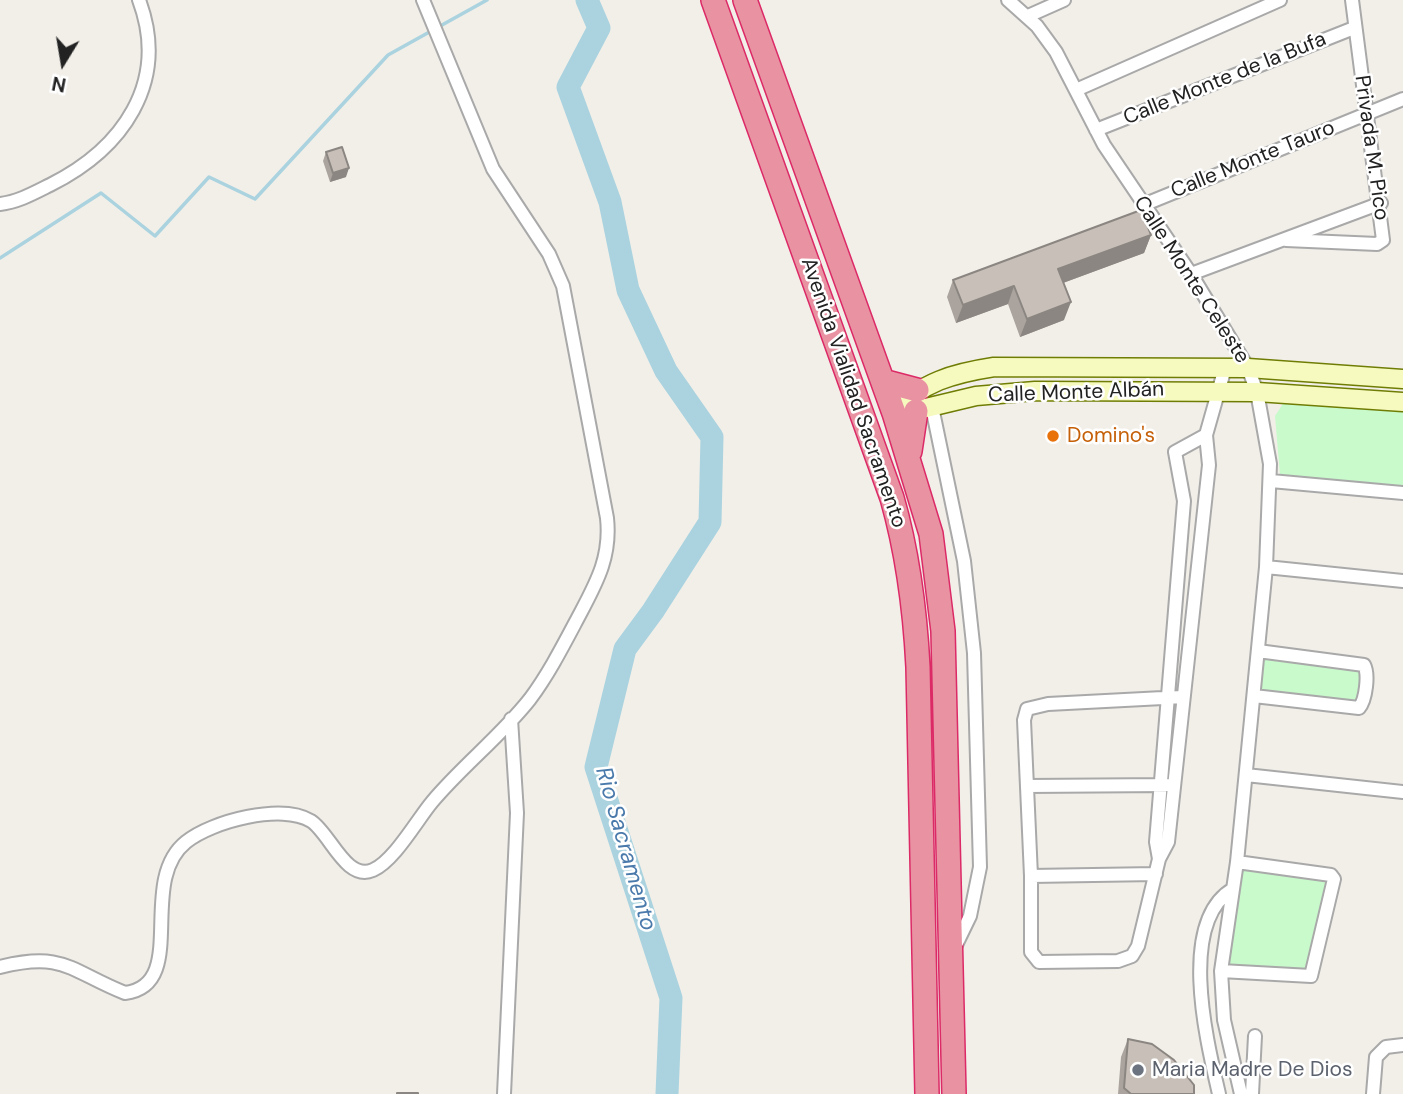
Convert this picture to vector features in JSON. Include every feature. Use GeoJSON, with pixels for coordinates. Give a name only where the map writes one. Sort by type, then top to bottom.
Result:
{"type":"FeatureCollection","features":[{"type":"Feature","properties":{"kind":"highway","name":"Avenida Vialidad Sacramento"},"geometry":{"type":"LineString","coordinates":[[713,0],[892,498],[910,578],[916,636],[927,1094]]}},
{"type":"Feature","properties":{"kind":"highway","name":"Avenida Vialidad Sacramento"},"geometry":{"type":"LineString","coordinates":[[745,0],[883,381],[915,405],[910,457],[932,534],[942,606],[954,1094]]}},
{"type":"Feature","properties":{"kind":"highway"},"geometry":{"type":"LineString","coordinates":[[850,384],[871,402],[915,405],[887,450],[892,498]]}},
{"type":"Feature","properties":{"kind":"main road","name":"Calle Monte Albán"},"geometry":{"type":"LineString","coordinates":[[915,405],[956,374],[994,367],[1248,368],[1403,379]]}},
{"type":"Feature","properties":{"kind":"main road","name":"Calle Monte Albán"},"geometry":{"type":"LineString","coordinates":[[915,405],[1012,392],[1256,392],[1403,402]]}},
{"type":"Feature","properties":{"kind":"street"},"geometry":{"type":"LineString","coordinates":[[0,204],[20,200],[79,169],[107,148],[128,123],[139,96],[146,65],[148,33],[139,0]]}},
{"type":"Feature","properties":{"kind":"street"},"geometry":{"type":"LineString","coordinates":[[0,967],[30,960],[67,963],[110,988],[125,993],[135,992],[146,986],[159,965],[165,871],[171,857],[188,839],[211,827],[262,814],[295,814],[321,829],[351,867],[362,872],[373,871],[395,850],[463,767],[511,719],[548,673],[602,573],[609,537],[607,518],[560,278],[549,254],[494,169],[423,0]]}},
{"type":"Feature","properties":{"kind":"street","name":"Calle Monte Celeste"},"geometry":{"type":"LineString","coordinates":[[1008,0],[1028,16],[1056,52],[1096,130],[1191,274],[1248,368],[1256,392],[1270,464],[1266,567],[1237,862],[1221,971],[1224,1020],[1241,1094]]}},
{"type":"Feature","properties":{"kind":"street"},"geometry":{"type":"LineString","coordinates":[[1028,16],[1064,0]]}},
{"type":"Feature","properties":{"kind":"street"},"geometry":{"type":"LineString","coordinates":[[1076,89],[1280,0]]}},
{"type":"Feature","properties":{"kind":"street","name":"Privada M. Pico"},"geometry":{"type":"LineString","coordinates":[[1286,240],[1379,244],[1383,240],[1381,203],[1366,114],[1352,0]]}},
{"type":"Feature","properties":{"kind":"street","name":"Calle Monte de la Bufa"},"geometry":{"type":"LineString","coordinates":[[1096,130],[1354,27]]}},
{"type":"Feature","properties":{"kind":"street","name":"Calle Monte Tauro"},"geometry":{"type":"LineString","coordinates":[[1143,205],[1403,99]]}},
{"type":"Feature","properties":{"kind":"street"},"geometry":{"type":"LineString","coordinates":[[1191,274],[1381,203]]}},
{"type":"Feature","properties":{"kind":"street"},"geometry":{"type":"LineString","coordinates":[[1182,697],[1030,707],[1024,720],[1031,876],[1031,952],[1035,959],[1046,963],[1118,961],[1132,956],[1139,946],[1159,859],[1168,842],[1209,465],[1206,435],[1216,391],[1225,368]]}},
{"type":"Feature","properties":{"kind":"street"},"geometry":{"type":"LineString","coordinates":[[915,405],[964,561],[972,620],[980,867],[970,916],[951,953]]}},
{"type":"Feature","properties":{"kind":"street"},"geometry":{"type":"LineString","coordinates":[[1159,859],[1156,846],[1160,785],[1184,501],[1175,452],[1206,435]]}},
{"type":"Feature","properties":{"kind":"street"},"geometry":{"type":"LineString","coordinates":[[1270,481],[1403,493]]}},
{"type":"Feature","properties":{"kind":"street"},"geometry":{"type":"LineString","coordinates":[[1266,567],[1403,581]]}},
{"type":"Feature","properties":{"kind":"street"},"geometry":{"type":"LineString","coordinates":[[1254,696],[1361,707],[1366,668],[1258,651]]}},
{"type":"Feature","properties":{"kind":"street"},"geometry":{"type":"LineString","coordinates":[[504,1094],[517,813],[511,719]]}},
{"type":"Feature","properties":{"kind":"street"},"geometry":{"type":"LineString","coordinates":[[1246,775],[1403,792]]}},
{"type":"Feature","properties":{"kind":"street"},"geometry":{"type":"LineString","coordinates":[[1027,786],[1174,786]]}},
{"type":"Feature","properties":{"kind":"street"},"geometry":{"type":"LineString","coordinates":[[1221,971],[1310,977],[1334,879],[1331,875],[1237,862]]}},
{"type":"Feature","properties":{"kind":"street"},"geometry":{"type":"LineString","coordinates":[[1031,876],[1156,874]]}},
{"type":"Feature","properties":{"kind":"street"},"geometry":{"type":"LineString","coordinates":[[1219,1094],[1204,1025],[1201,961],[1209,912],[1221,896],[1233,889]]}},
{"type":"Feature","properties":{"kind":"street"},"geometry":{"type":"LineString","coordinates":[[1204,1025],[1224,1020]]}},
{"type":"Feature","properties":{"kind":"street"},"geometry":{"type":"LineString","coordinates":[[1252,1094],[1255,1036]]}},
{"type":"Feature","properties":{"kind":"street"},"geometry":{"type":"LineString","coordinates":[[1373,1094],[1374,1067],[1381,1051],[1403,1045]]}},
{"type":"Feature","properties":{"kind":"green space"},"geometry":{"type":"Polygon","coordinates":[[[1284,402],[1403,412],[1403,488],[1280,475],[1275,416],[1284,402]]]}},
{"type":"Feature","properties":{"kind":"green space"},"geometry":{"type":"Polygon","coordinates":[[[1260,654],[1366,669],[1360,707],[1257,697],[1260,654]]]}},
{"type":"Feature","properties":{"kind":"green space"},"geometry":{"type":"Polygon","coordinates":[[[1236,864],[1334,875],[1317,978],[1219,970],[1236,864]]]}},
{"type":"Feature","properties":{"kind":"building"},"geometry":{"type":"Polygon","coordinates":[[[342,147],[349,168],[333,173],[326,152],[342,147]]]}},
{"type":"Feature","properties":{"kind":"building"},"geometry":{"type":"Polygon","coordinates":[[[1141,210],[1151,235],[1058,269],[1071,302],[1027,319],[1014,286],[963,305],[953,280],[1141,210]]]}},
{"type":"Feature","properties":{"kind":"building"},"geometry":{"type":"Polygon","coordinates":[[[1128,1039],[1152,1044],[1174,1060],[1194,1085],[1194,1094],[1131,1094],[1124,1088],[1128,1039]]]}},
{"type":"Feature","properties":{"kind":"waterway"},"geometry":{"type":"LineString","coordinates":[[0,258],[101,193],[155,236],[209,177],[255,199],[388,55],[487,0]]}},
{"type":"Feature","properties":{"kind":"waterway","name":"Rio Sacramento"},"geometry":{"type":"LineString","coordinates":[[587,0],[599,28],[568,87],[610,202],[628,290],[666,371],[712,437],[710,522],[653,611],[625,649],[596,767],[671,998],[667,1094]]}},
{"type":"Feature","properties":{"kind":"place","name":"Domino's"},"geometry":{"type":"Point","coordinates":[1053,436]}},
{"type":"Feature","properties":{"kind":"place","name":"Maria Madre De Dios"},"geometry":{"type":"Point","coordinates":[1138,1070]}}]}
